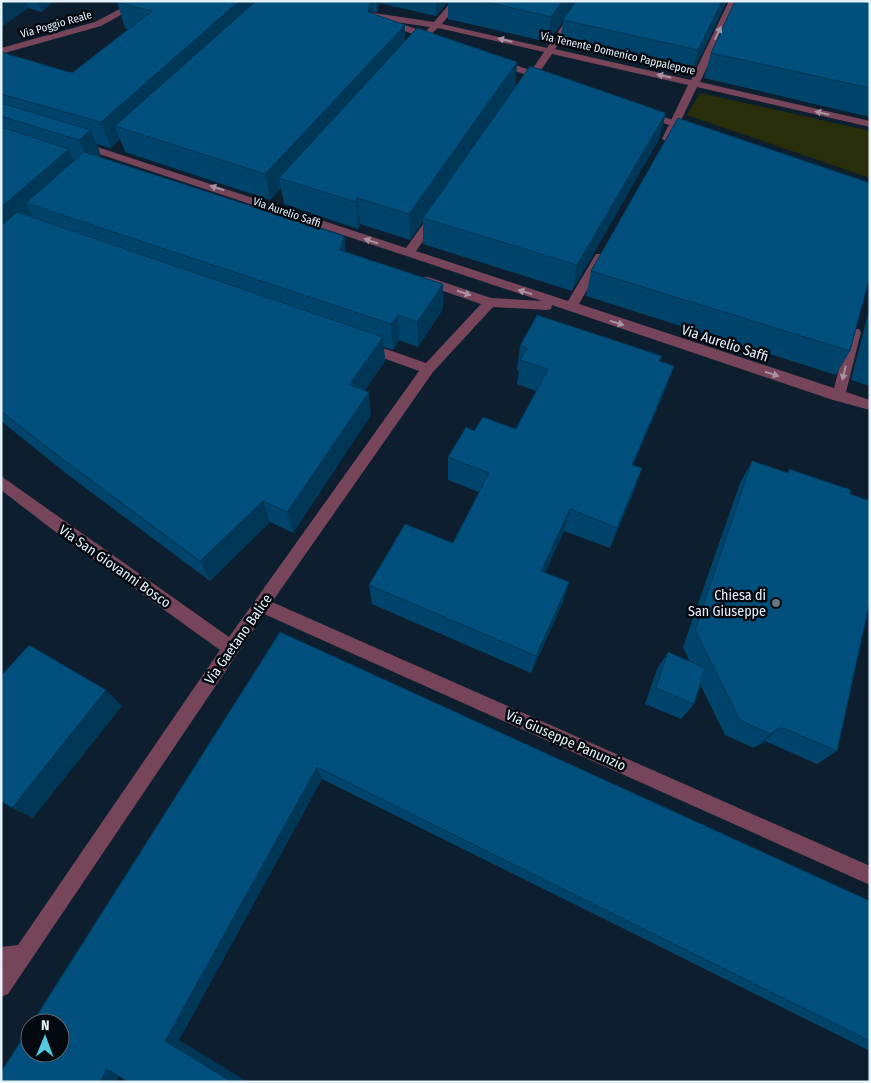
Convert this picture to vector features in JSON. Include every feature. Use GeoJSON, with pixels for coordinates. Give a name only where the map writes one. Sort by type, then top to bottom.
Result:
{"type":"FeatureCollection","features":[{"type":"Feature","properties":{"kind":"street","name":"Via Poggio Reale"},"geometry":{"type":"LineString","coordinates":[[1,51],[98,24],[142,1]]}},
{"type":"Feature","properties":{"kind":"street"},"geometry":{"type":"LineString","coordinates":[[424,39],[456,1]]}},
{"type":"Feature","properties":{"kind":"street"},"geometry":{"type":"LineString","coordinates":[[522,91],[584,1]]}},
{"type":"Feature","properties":{"kind":"street"},"geometry":{"type":"LineString","coordinates":[[661,149],[734,1]]}},
{"type":"Feature","properties":{"kind":"street","name":"Via Tenente Domenico Pappalepore"},"geometry":{"type":"LineString","coordinates":[[424,39],[355,12],[436,25],[870,124]]}},
{"type":"Feature","properties":{"kind":"street"},"geometry":{"type":"LineString","coordinates":[[424,39],[442,41]]}},
{"type":"Feature","properties":{"kind":"street"},"geometry":{"type":"LineString","coordinates":[[488,58],[552,81]]}},
{"type":"Feature","properties":{"kind":"street"},"geometry":{"type":"LineString","coordinates":[[637,111],[703,133]]}},
{"type":"Feature","properties":{"kind":"street","name":"Via Aurelio Saffi"},"geometry":{"type":"LineString","coordinates":[[67,140],[118,151],[276,203],[408,254],[870,405]]}},
{"type":"Feature","properties":{"kind":"street"},"geometry":{"type":"LineString","coordinates":[[100,166],[118,151]]}},
{"type":"Feature","properties":{"kind":"street"},"geometry":{"type":"LineString","coordinates":[[408,254],[442,205]]}},
{"type":"Feature","properties":{"kind":"street"},"geometry":{"type":"LineString","coordinates":[[571,307],[604,249]]}},
{"type":"Feature","properties":{"kind":"street","name":"Via Aurelio Saffi"},"geometry":{"type":"LineString","coordinates":[[416,277],[490,302],[571,307]]}},
{"type":"Feature","properties":{"kind":"street","name":"Via Gaetano Balice"},"geometry":{"type":"LineString","coordinates":[[1,987],[231,648],[428,369],[490,302]]}},
{"type":"Feature","properties":{"kind":"street"},"geometry":{"type":"LineString","coordinates":[[838,396],[858,321]]}},
{"type":"Feature","properties":{"kind":"street"},"geometry":{"type":"LineString","coordinates":[[354,343],[428,369]]}},
{"type":"Feature","properties":{"kind":"street","name":"Via San Giovanni Bosco"},"geometry":{"type":"LineString","coordinates":[[1,482],[62,529],[231,648]]}},
{"type":"Feature","properties":{"kind":"street","name":"Via Giuseppe Panunzio"},"geometry":{"type":"LineString","coordinates":[[262,605],[870,876]]}},
{"type":"Feature","properties":{"kind":"street"},"geometry":{"type":"LineString","coordinates":[[1,957],[23,954]]}},
{"type":"Feature","properties":{"kind":"green space"},"geometry":{"type":"Polygon","coordinates":[[[700,93],[870,131],[870,178],[687,115],[700,93]]]}},
{"type":"Feature","properties":{"kind":"building"},"geometry":{"type":"Polygon","coordinates":[[[118,1],[239,1],[101,122],[1,94],[1,52],[72,73],[152,11],[118,1]]]}},
{"type":"Feature","properties":{"kind":"building"},"geometry":{"type":"Polygon","coordinates":[[[256,1],[371,1],[368,12],[405,25],[265,174],[115,126],[256,1]]]}},
{"type":"Feature","properties":{"kind":"building"},"geometry":{"type":"Polygon","coordinates":[[[482,1],[562,1],[551,17],[482,1]]]}},
{"type":"Feature","properties":{"kind":"building"},"geometry":{"type":"Polygon","coordinates":[[[576,1],[722,1],[698,50],[563,20],[576,1]]]}},
{"type":"Feature","properties":{"kind":"building"},"geometry":{"type":"Polygon","coordinates":[[[735,1],[870,1],[870,88],[711,53],[735,1]]]}},
{"type":"Feature","properties":{"kind":"building"},"geometry":{"type":"Polygon","coordinates":[[[417,28],[517,62],[409,214],[357,198],[356,202],[279,178],[417,28]]]}},
{"type":"Feature","properties":{"kind":"building"},"geometry":{"type":"Polygon","coordinates":[[[530,66],[666,113],[577,265],[423,218],[530,66]]]}},
{"type":"Feature","properties":{"kind":"building"},"geometry":{"type":"Polygon","coordinates":[[[1,103],[91,130],[79,140],[1,116],[1,103]]]}},
{"type":"Feature","properties":{"kind":"building"},"geometry":{"type":"Polygon","coordinates":[[[678,118],[870,183],[870,276],[850,351],[591,271],[678,118]]]}},
{"type":"Feature","properties":{"kind":"building"},"geometry":{"type":"Polygon","coordinates":[[[1,127],[69,149],[1,207],[1,127]]]}},
{"type":"Feature","properties":{"kind":"building"},"geometry":{"type":"Polygon","coordinates":[[[84,152],[344,236],[340,250],[443,284],[417,322],[398,315],[391,324],[26,203],[84,152]]]}},
{"type":"Feature","properties":{"kind":"building"},"geometry":{"type":"Polygon","coordinates":[[[17,212],[383,337],[349,385],[369,392],[287,512],[263,501],[200,561],[1,411],[1,226],[17,212]]]}},
{"type":"Feature","properties":{"kind":"building"},"geometry":{"type":"Polygon","coordinates":[[[537,315],[662,356],[659,361],[674,366],[632,465],[642,468],[617,528],[570,509],[541,571],[569,582],[536,656],[369,585],[405,524],[453,543],[489,473],[448,457],[466,427],[474,431],[483,417],[516,429],[548,369],[520,360],[527,348],[520,346],[537,315]]]}},
{"type":"Feature","properties":{"kind":"building"},"geometry":{"type":"Polygon","coordinates":[[[870,343],[870,357],[867,356],[870,343]]]}},
{"type":"Feature","properties":{"kind":"building","name":"Chiesa di San Giuseppe"},"geometry":{"type":"Polygon","coordinates":[[[752,461],[788,473],[789,469],[851,490],[850,494],[870,501],[870,601],[837,751],[781,727],[770,734],[740,720],[695,630],[752,461]]]}},
{"type":"Feature","properties":{"kind":"building"},"geometry":{"type":"Polygon","coordinates":[[[280,632],[870,901],[870,1041],[317,767],[165,1041],[232,1082],[128,1082],[107,1069],[100,1082],[1,1082],[1,1072],[20,1043],[20,1063],[70,1063],[70,1013],[38,1013],[280,632]]]}},
{"type":"Feature","properties":{"kind":"building"},"geometry":{"type":"Polygon","coordinates":[[[29,645],[106,690],[12,808],[1,801],[1,676],[29,645]]]}},
{"type":"Feature","properties":{"kind":"building"},"geometry":{"type":"Polygon","coordinates":[[[668,652],[705,668],[694,704],[656,688],[668,652]]]}},
{"type":"Feature","properties":{"kind":"place","name":"Chiesa di San Giuseppe"},"geometry":{"type":"Point","coordinates":[776,603]}}]}
